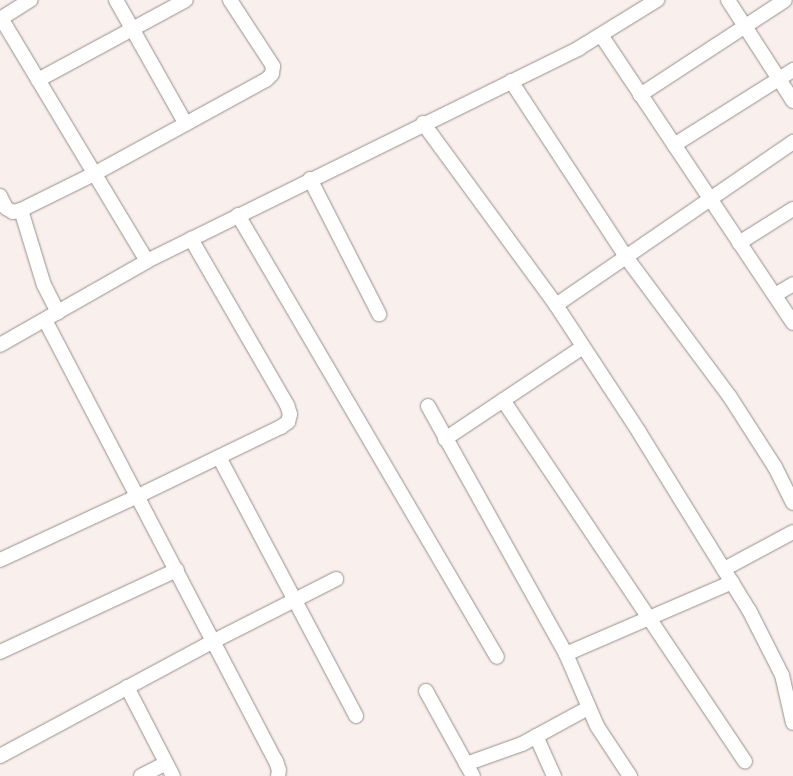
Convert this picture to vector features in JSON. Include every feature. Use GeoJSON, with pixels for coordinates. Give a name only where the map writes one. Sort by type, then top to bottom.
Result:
{"type":"FeatureCollection","features":[{"type":"Feature","properties":{"kind":"street"},"geometry":{"type":"LineString","coordinates":[[31,0],[0,18],[147,262]]}},
{"type":"Feature","properties":{"kind":"street"},"geometry":{"type":"LineString","coordinates":[[116,0],[186,124]]}},
{"type":"Feature","properties":{"kind":"street"},"geometry":{"type":"LineString","coordinates":[[38,80],[186,0]]}},
{"type":"Feature","properties":{"kind":"street"},"geometry":{"type":"LineString","coordinates":[[0,196],[6,208],[13,212],[21,210],[94,174],[266,80],[272,74],[273,66],[269,57],[230,0]]}},
{"type":"Feature","properties":{"kind":"street"},"geometry":{"type":"LineString","coordinates":[[0,345],[191,239],[579,48],[657,0]]}},
{"type":"Feature","properties":{"kind":"street"},"geometry":{"type":"LineString","coordinates":[[728,0],[793,101]]}},
{"type":"Feature","properties":{"kind":"street"},"geometry":{"type":"LineString","coordinates":[[640,95],[786,0]]}},
{"type":"Feature","properties":{"kind":"street"},"geometry":{"type":"LineString","coordinates":[[601,35],[793,323]]}},
{"type":"Feature","properties":{"kind":"street"},"geometry":{"type":"LineString","coordinates":[[674,145],[793,70]]}},
{"type":"Feature","properties":{"kind":"street"},"geometry":{"type":"LineString","coordinates":[[511,81],[626,257],[730,397],[775,467],[793,503]]}},
{"type":"Feature","properties":{"kind":"street"},"geometry":{"type":"LineString","coordinates":[[423,124],[556,305],[724,569],[758,626],[782,675],[793,723]]}},
{"type":"Feature","properties":{"kind":"street"},"geometry":{"type":"LineString","coordinates":[[556,305],[793,142]]}},
{"type":"Feature","properties":{"kind":"street"},"geometry":{"type":"LineString","coordinates":[[310,180],[379,314]]}},
{"type":"Feature","properties":{"kind":"street"},"geometry":{"type":"LineString","coordinates":[[739,243],[793,209]]}},
{"type":"Feature","properties":{"kind":"street"},"geometry":{"type":"LineString","coordinates":[[21,210],[44,285],[58,313]]}},
{"type":"Feature","properties":{"kind":"street"},"geometry":{"type":"LineString","coordinates":[[238,215],[497,657]]}},
{"type":"Feature","properties":{"kind":"street"},"geometry":{"type":"LineString","coordinates":[[0,560],[138,496],[288,422],[290,414],[191,239]]}},
{"type":"Feature","properties":{"kind":"street"},"geometry":{"type":"LineString","coordinates":[[775,296],[793,284]]}},
{"type":"Feature","properties":{"kind":"street"},"geometry":{"type":"LineString","coordinates":[[45,320],[276,761],[279,770],[278,776]]}},
{"type":"Feature","properties":{"kind":"street"},"geometry":{"type":"LineString","coordinates":[[445,439],[583,347]]}},
{"type":"Feature","properties":{"kind":"street"},"geometry":{"type":"LineString","coordinates":[[503,400],[745,762]]}},
{"type":"Feature","properties":{"kind":"street"},"geometry":{"type":"LineString","coordinates":[[428,406],[566,654],[597,726],[630,776]]}},
{"type":"Feature","properties":{"kind":"street"},"geometry":{"type":"LineString","coordinates":[[219,457],[356,716]]}},
{"type":"Feature","properties":{"kind":"street"},"geometry":{"type":"LineString","coordinates":[[724,569],[793,532]]}},
{"type":"Feature","properties":{"kind":"street"},"geometry":{"type":"LineString","coordinates":[[0,652],[177,570]]}},
{"type":"Feature","properties":{"kind":"street"},"geometry":{"type":"LineString","coordinates":[[0,756],[214,640],[336,579]]}},
{"type":"Feature","properties":{"kind":"street"},"geometry":{"type":"LineString","coordinates":[[566,654],[732,582]]}},
{"type":"Feature","properties":{"kind":"street"},"geometry":{"type":"LineString","coordinates":[[127,688],[173,776]]}},
{"type":"Feature","properties":{"kind":"street"},"geometry":{"type":"LineString","coordinates":[[426,691],[470,770],[588,708]]}},
{"type":"Feature","properties":{"kind":"street"},"geometry":{"type":"LineString","coordinates":[[536,736],[554,776]]}},
{"type":"Feature","properties":{"kind":"street"},"geometry":{"type":"LineString","coordinates":[[141,776],[166,763]]}}]}
